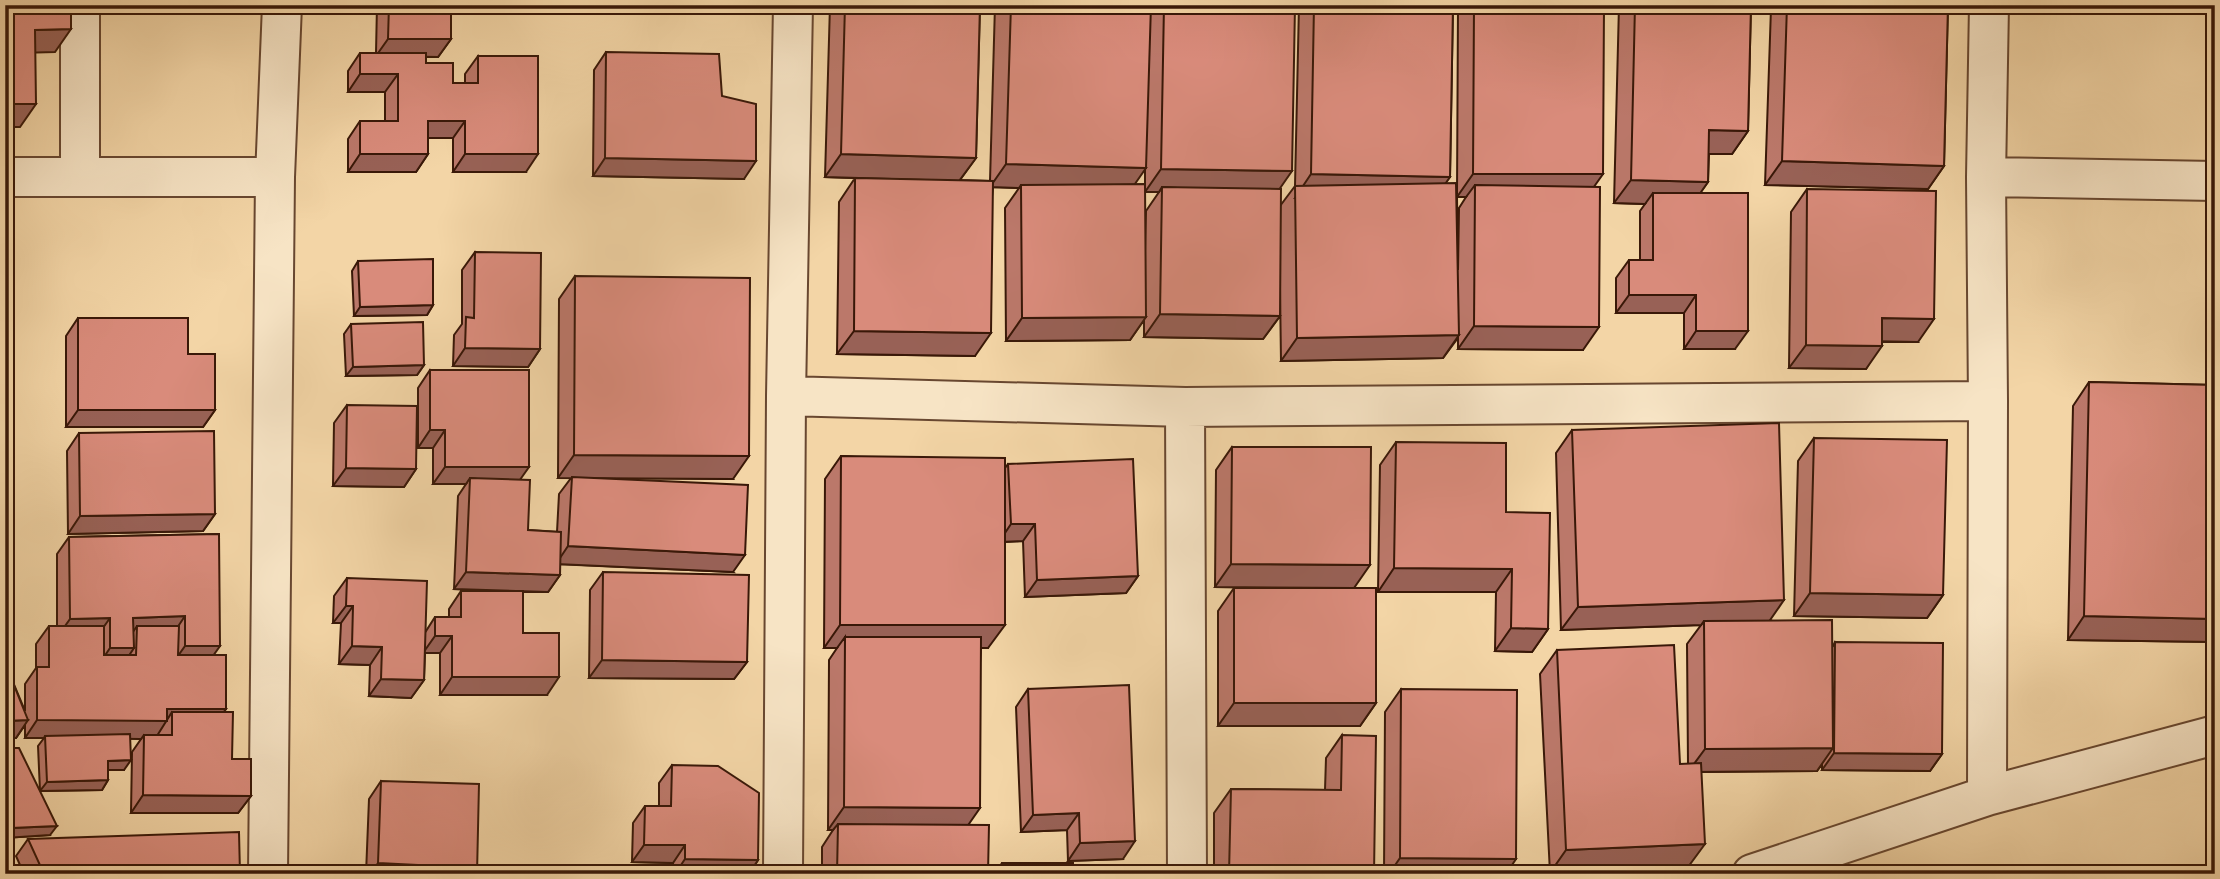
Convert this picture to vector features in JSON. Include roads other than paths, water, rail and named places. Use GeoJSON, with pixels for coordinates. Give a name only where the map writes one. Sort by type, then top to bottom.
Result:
{"type":"FeatureCollection","features":[{"type":"Feature","properties":{"kind":"street"},"geometry":{"type":"LineString","coordinates":[[80,5],[80,177]]}},
{"type":"Feature","properties":{"kind":"street"},"geometry":{"type":"LineString","coordinates":[[268,874],[275,177],[282,5]]}},
{"type":"Feature","properties":{"kind":"street"},"geometry":{"type":"LineString","coordinates":[[783,874],[786,396],[793,5]]}},
{"type":"Feature","properties":{"kind":"street"},"geometry":{"type":"LineString","coordinates":[[1987,796],[1986,177],[1989,5]]}},
{"type":"Feature","properties":{"kind":"street"},"geometry":{"type":"LineString","coordinates":[[5,177],[275,177]]}},
{"type":"Feature","properties":{"kind":"street"},"geometry":{"type":"LineString","coordinates":[[1986,177],[2215,181]]}},
{"type":"Feature","properties":{"kind":"street"},"geometry":{"type":"LineString","coordinates":[[786,396],[1185,407],[1988,401]]}},
{"type":"Feature","properties":{"kind":"street"},"geometry":{"type":"LineString","coordinates":[[1185,407],[1187,874]]}},
{"type":"Feature","properties":{"kind":"street"},"geometry":{"type":"LineString","coordinates":[[1752,874],[1987,796],[2215,735]]}}]}
